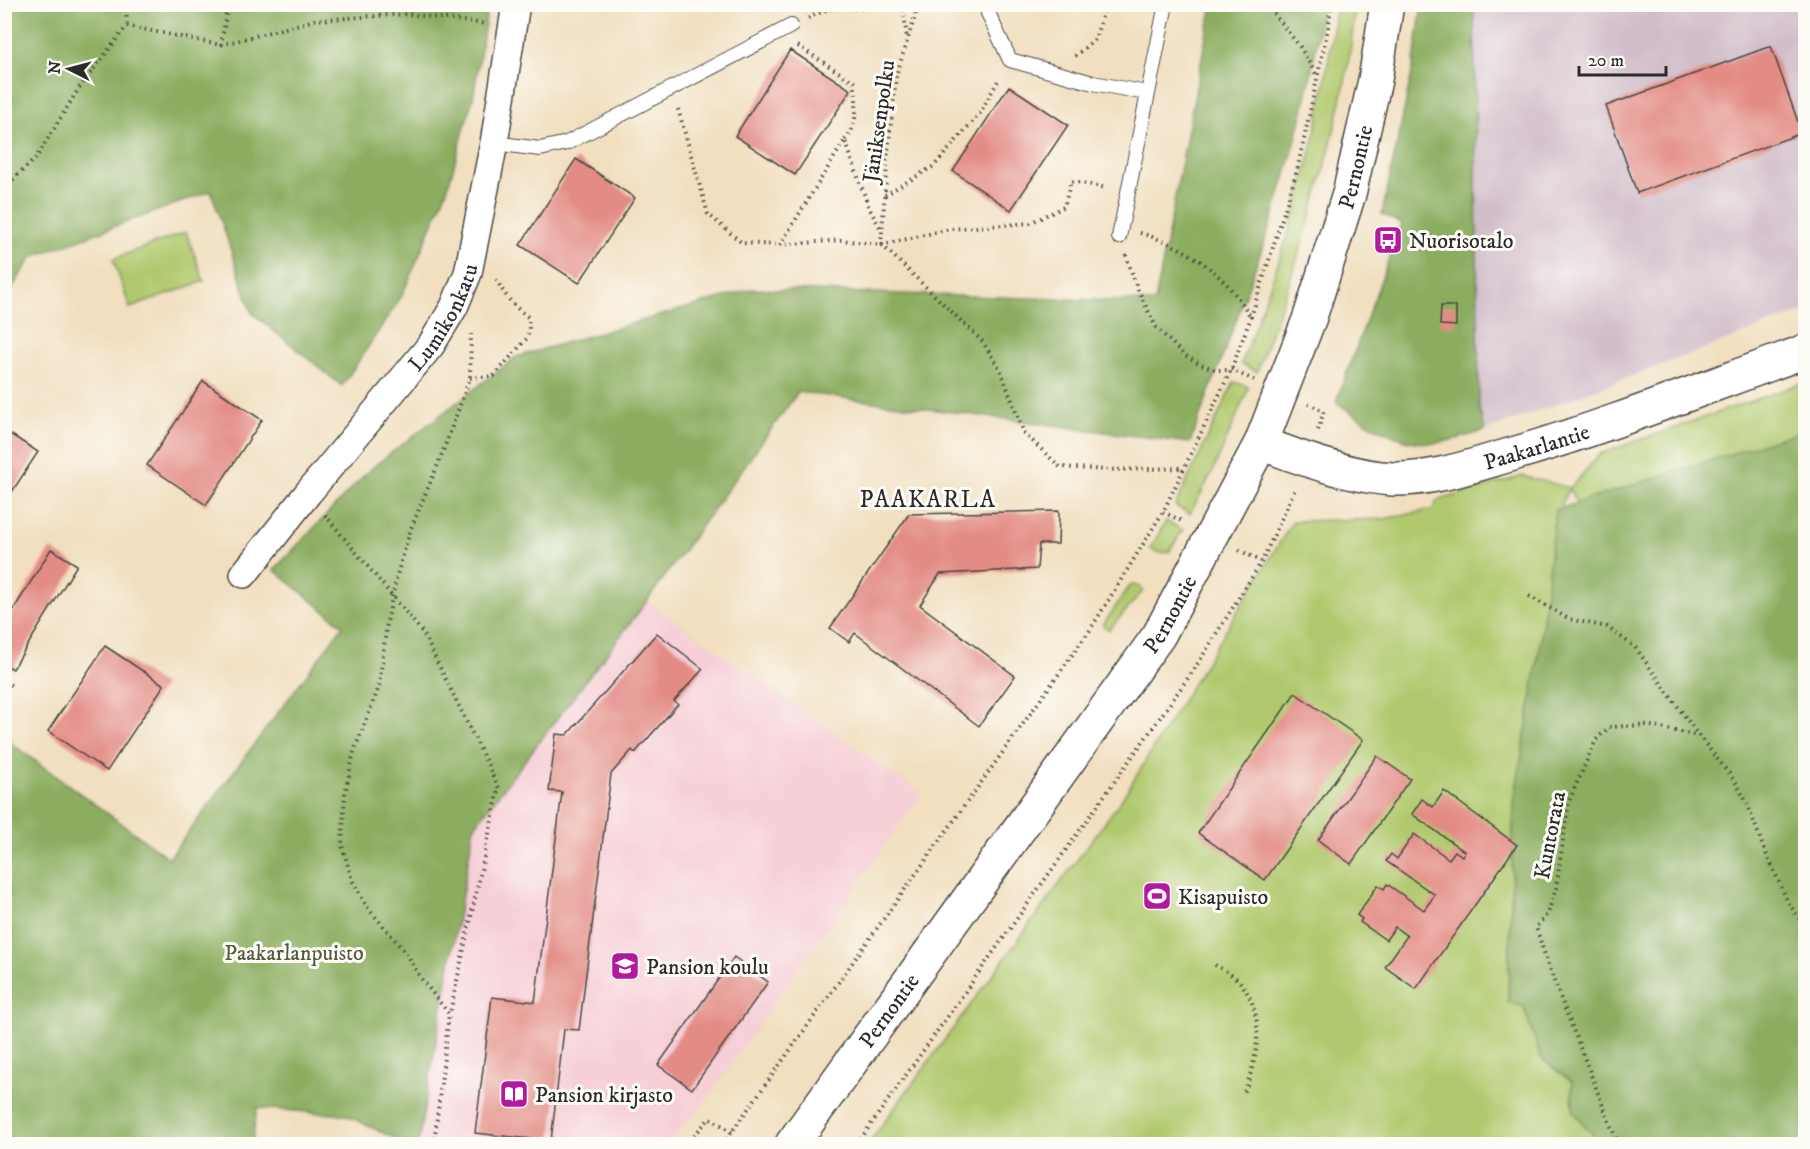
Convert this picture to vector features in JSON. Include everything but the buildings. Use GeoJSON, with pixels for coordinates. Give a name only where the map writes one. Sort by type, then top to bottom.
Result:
{"type":"FeatureCollection","features":[{"type":"Feature","properties":{"kind":"street","name":"Lumikonkatu"},"geometry":{"type":"LineString","coordinates":[[244,574],[431,345],[454,308],[468,273],[494,143],[516,4]]}},
{"type":"Feature","properties":{"kind":"street","name":"Pernontie"},"geometry":{"type":"LineString","coordinates":[[792,1144],[1159,635],[1261,443],[1310,316],[1349,194],[1375,80],[1386,4]]}},
{"type":"Feature","properties":{"kind":"street","name":"Paakarlantie"},"geometry":{"type":"LineString","coordinates":[[1261,443],[1308,461],[1358,473],[1391,479],[1420,478],[1551,443],[1806,351]]}},
{"type":"Feature","properties":{"kind":"lane"},"geometry":{"type":"LineString","coordinates":[[991,4],[988,13],[1010,60],[1093,83],[1147,93]]}},
{"type":"Feature","properties":{"kind":"lane"},"geometry":{"type":"LineString","coordinates":[[1120,232],[1166,4]]}},
{"type":"Feature","properties":{"kind":"lane"},"geometry":{"type":"LineString","coordinates":[[494,143],[540,149],[567,143],[791,26]]}},
{"type":"Feature","properties":{"kind":"path"},"geometry":{"type":"LineString","coordinates":[[6,187],[36,158],[79,88],[127,26],[126,4]]}},
{"type":"Feature","properties":{"kind":"path"},"geometry":{"type":"LineString","coordinates":[[221,45],[228,4]]}},
{"type":"Feature","properties":{"kind":"path"},"geometry":{"type":"LineString","coordinates":[[828,9],[831,4]]}},
{"type":"Feature","properties":{"kind":"path"},"geometry":{"type":"LineString","coordinates":[[791,26],[828,9],[871,9],[875,4]]}},
{"type":"Feature","properties":{"kind":"path"},"geometry":{"type":"LineString","coordinates":[[903,4],[907,42]]}},
{"type":"Feature","properties":{"kind":"path","name":"Jäniksenpolku"},"geometry":{"type":"LineString","coordinates":[[881,245],[896,76],[919,4]]}},
{"type":"Feature","properties":{"kind":"path"},"geometry":{"type":"LineString","coordinates":[[1056,73],[1095,39],[1106,4]]}},
{"type":"Feature","properties":{"kind":"path"},"geometry":{"type":"LineString","coordinates":[[1266,4],[1300,47],[1317,76]]}},
{"type":"Feature","properties":{"kind":"path"},"geometry":{"type":"LineString","coordinates":[[723,1144],[1090,630],[1163,512],[1231,370],[1251,317],[1297,171],[1329,24],[1331,4]]}},
{"type":"Feature","properties":{"kind":"path"},"geometry":{"type":"LineString","coordinates":[[127,26],[221,45],[315,20],[408,15],[452,21]]}},
{"type":"Feature","properties":{"kind":"path"},"geometry":{"type":"LineString","coordinates":[[775,35],[787,40],[854,82],[857,101],[853,131],[845,140],[780,245]]}},
{"type":"Feature","properties":{"kind":"path"},"geometry":{"type":"LineString","coordinates":[[884,196],[934,166],[980,113],[1010,60]]}},
{"type":"Feature","properties":{"kind":"path"},"geometry":{"type":"LineString","coordinates":[[671,87],[708,214],[742,243],[780,245],[841,240],[881,245],[950,229],[1030,223],[1064,207],[1071,181],[1128,193]]}},
{"type":"Feature","properties":{"kind":"path"},"geometry":{"type":"LineString","coordinates":[[845,140],[869,208],[882,231]]}},
{"type":"Feature","properties":{"kind":"path"},"geometry":{"type":"LineString","coordinates":[[1231,370],[1217,370],[1200,364],[1183,354],[1156,327],[1137,288],[1120,232],[1159,238],[1207,264],[1237,294],[1251,317]]}},
{"type":"Feature","properties":{"kind":"path"},"geometry":{"type":"LineString","coordinates":[[881,245],[982,341],[1000,369],[1024,433],[1060,467],[1106,470],[1184,468]]}},
{"type":"Feature","properties":{"kind":"path"},"geometry":{"type":"LineString","coordinates":[[470,378],[494,376],[527,338],[528,317],[518,310],[503,293],[496,279],[495,268]]}},
{"type":"Feature","properties":{"kind":"path"},"geometry":{"type":"LineString","coordinates":[[449,1014],[420,977],[407,954],[367,907],[352,880],[342,845],[345,794],[354,751],[379,687],[396,575],[411,528],[439,462],[470,378],[471,323]]}},
{"type":"Feature","properties":{"kind":"path"},"geometry":{"type":"LineString","coordinates":[[308,493],[423,633],[499,788],[449,1014],[434,1144]]}},
{"type":"Feature","properties":{"kind":"path"},"geometry":{"type":"LineString","coordinates":[[857,1144],[1193,671],[1262,561],[1289,503]]}},
{"type":"Feature","properties":{"kind":"path"},"geometry":{"type":"LineString","coordinates":[[1529,596],[1569,619],[1607,627],[1635,647],[1699,736],[1735,781],[1748,805],[1762,844],[1787,900],[1806,929]]}},
{"type":"Feature","properties":{"kind":"path"},"geometry":{"type":"LineString","coordinates":[[4,683],[11,685]]}},
{"type":"Feature","properties":{"kind":"path","name":"Kuntorata"},"geometry":{"type":"LineString","coordinates":[[1618,1144],[1549,968],[1536,927],[1548,913],[1554,897],[1569,801],[1596,740],[1610,727],[1626,725],[1647,725],[1699,736]]}},
{"type":"Feature","properties":{"kind":"path"},"geometry":{"type":"LineString","coordinates":[[1215,965],[1238,980],[1250,999],[1256,1017],[1258,1043],[1254,1065],[1244,1093]]}},
{"type":"Feature","properties":{"kind":"path"},"geometry":{"type":"LineString","coordinates":[[686,1144],[711,1118],[732,1132]]}},
{"type":"Feature","properties":{"kind":"shaded area"},"geometry":{"type":"Polygon","coordinates":[[[1474,5],[1805,5],[1805,311],[1485,431],[1479,409],[1474,5]]]}},
{"type":"Feature","properties":{"kind":"shaded area","name":"Pansion koulu"},"geometry":{"type":"Polygon","coordinates":[[[647,601],[921,794],[703,1104],[668,1144],[418,1144],[474,827],[647,601]]]}},
{"type":"Feature","properties":{"kind":"green space"},"geometry":{"type":"Polygon","coordinates":[[[5,4],[488,5],[473,98],[447,190],[402,296],[342,386],[252,313],[211,191],[32,257],[5,299],[5,4]]]}},
{"type":"Feature","properties":{"kind":"green space","name":"Paakarlanpuisto"},"geometry":{"type":"Polygon","coordinates":[[[1212,5],[1322,5],[1314,61],[1302,117],[1286,173],[1250,282],[1190,443],[798,392],[647,601],[474,827],[418,1144],[406,1144],[346,1115],[257,1108],[252,1144],[5,1144],[5,739],[169,858],[343,626],[274,570],[369,470],[516,357],[752,289],[1155,302],[1212,5]]]}},
{"type":"Feature","properties":{"kind":"green space"},"geometry":{"type":"Polygon","coordinates":[[[1337,5],[1356,5],[1336,123],[1306,230],[1257,372],[1241,364],[1276,270],[1299,199],[1319,112],[1337,5]]]}},
{"type":"Feature","properties":{"kind":"green space"},"geometry":{"type":"Polygon","coordinates":[[[1422,5],[1474,5],[1479,409],[1485,431],[1434,443],[1407,440],[1382,431],[1336,402],[1402,224],[1382,214],[1413,68],[1422,5]]]}},
{"type":"Feature","properties":{"kind":"green space"},"geometry":{"type":"Polygon","coordinates":[[[186,232],[204,281],[130,308],[113,259],[186,232]]]}},
{"type":"Feature","properties":{"kind":"green space"},"geometry":{"type":"Polygon","coordinates":[[[1234,382],[1249,387],[1214,469],[1190,514],[1175,506],[1234,382]]]}},
{"type":"Feature","properties":{"kind":"green space"},"geometry":{"type":"Polygon","coordinates":[[[1805,382],[1805,554],[1589,535],[1570,489],[1555,516],[1540,646],[1514,803],[1508,1001],[1523,1005],[1542,1059],[1572,1082],[1573,1111],[1601,1144],[868,1144],[1122,799],[1293,521],[1384,519],[1435,509],[1436,501],[1523,476],[1570,488],[1600,454],[1805,382]]]}},
{"type":"Feature","properties":{"kind":"green space"},"geometry":{"type":"Polygon","coordinates":[[[1805,430],[1805,1144],[1601,1144],[1573,1111],[1572,1082],[1542,1059],[1523,1006],[1508,1002],[1514,803],[1540,646],[1555,510],[1805,430]]]}},
{"type":"Feature","properties":{"kind":"green space"},"geometry":{"type":"Polygon","coordinates":[[[1166,521],[1183,530],[1169,552],[1161,553],[1150,549],[1166,521]]]}},
{"type":"Feature","properties":{"kind":"green space"},"geometry":{"type":"Polygon","coordinates":[[[1131,584],[1140,587],[1143,591],[1109,630],[1103,625],[1131,584]]]}},
{"type":"Feature","properties":{"kind":"place","name":"Nuorisotalo"},"geometry":{"type":"Point","coordinates":[1388,240]}},
{"type":"Feature","properties":{"kind":"place","name":"Kisapuisto"},"geometry":{"type":"Point","coordinates":[1157,896]}},
{"type":"Feature","properties":{"kind":"place","name":"Pansion koulu"},"geometry":{"type":"Point","coordinates":[625,966]}},
{"type":"Feature","properties":{"kind":"place","name":"Pansion kirjasto"},"geometry":{"type":"Point","coordinates":[514,1094]}},
{"type":"Feature","properties":{"kind":"district","name":"PAAKARLA"},"geometry":{"type":"Point","coordinates":[928,499]}}]}
